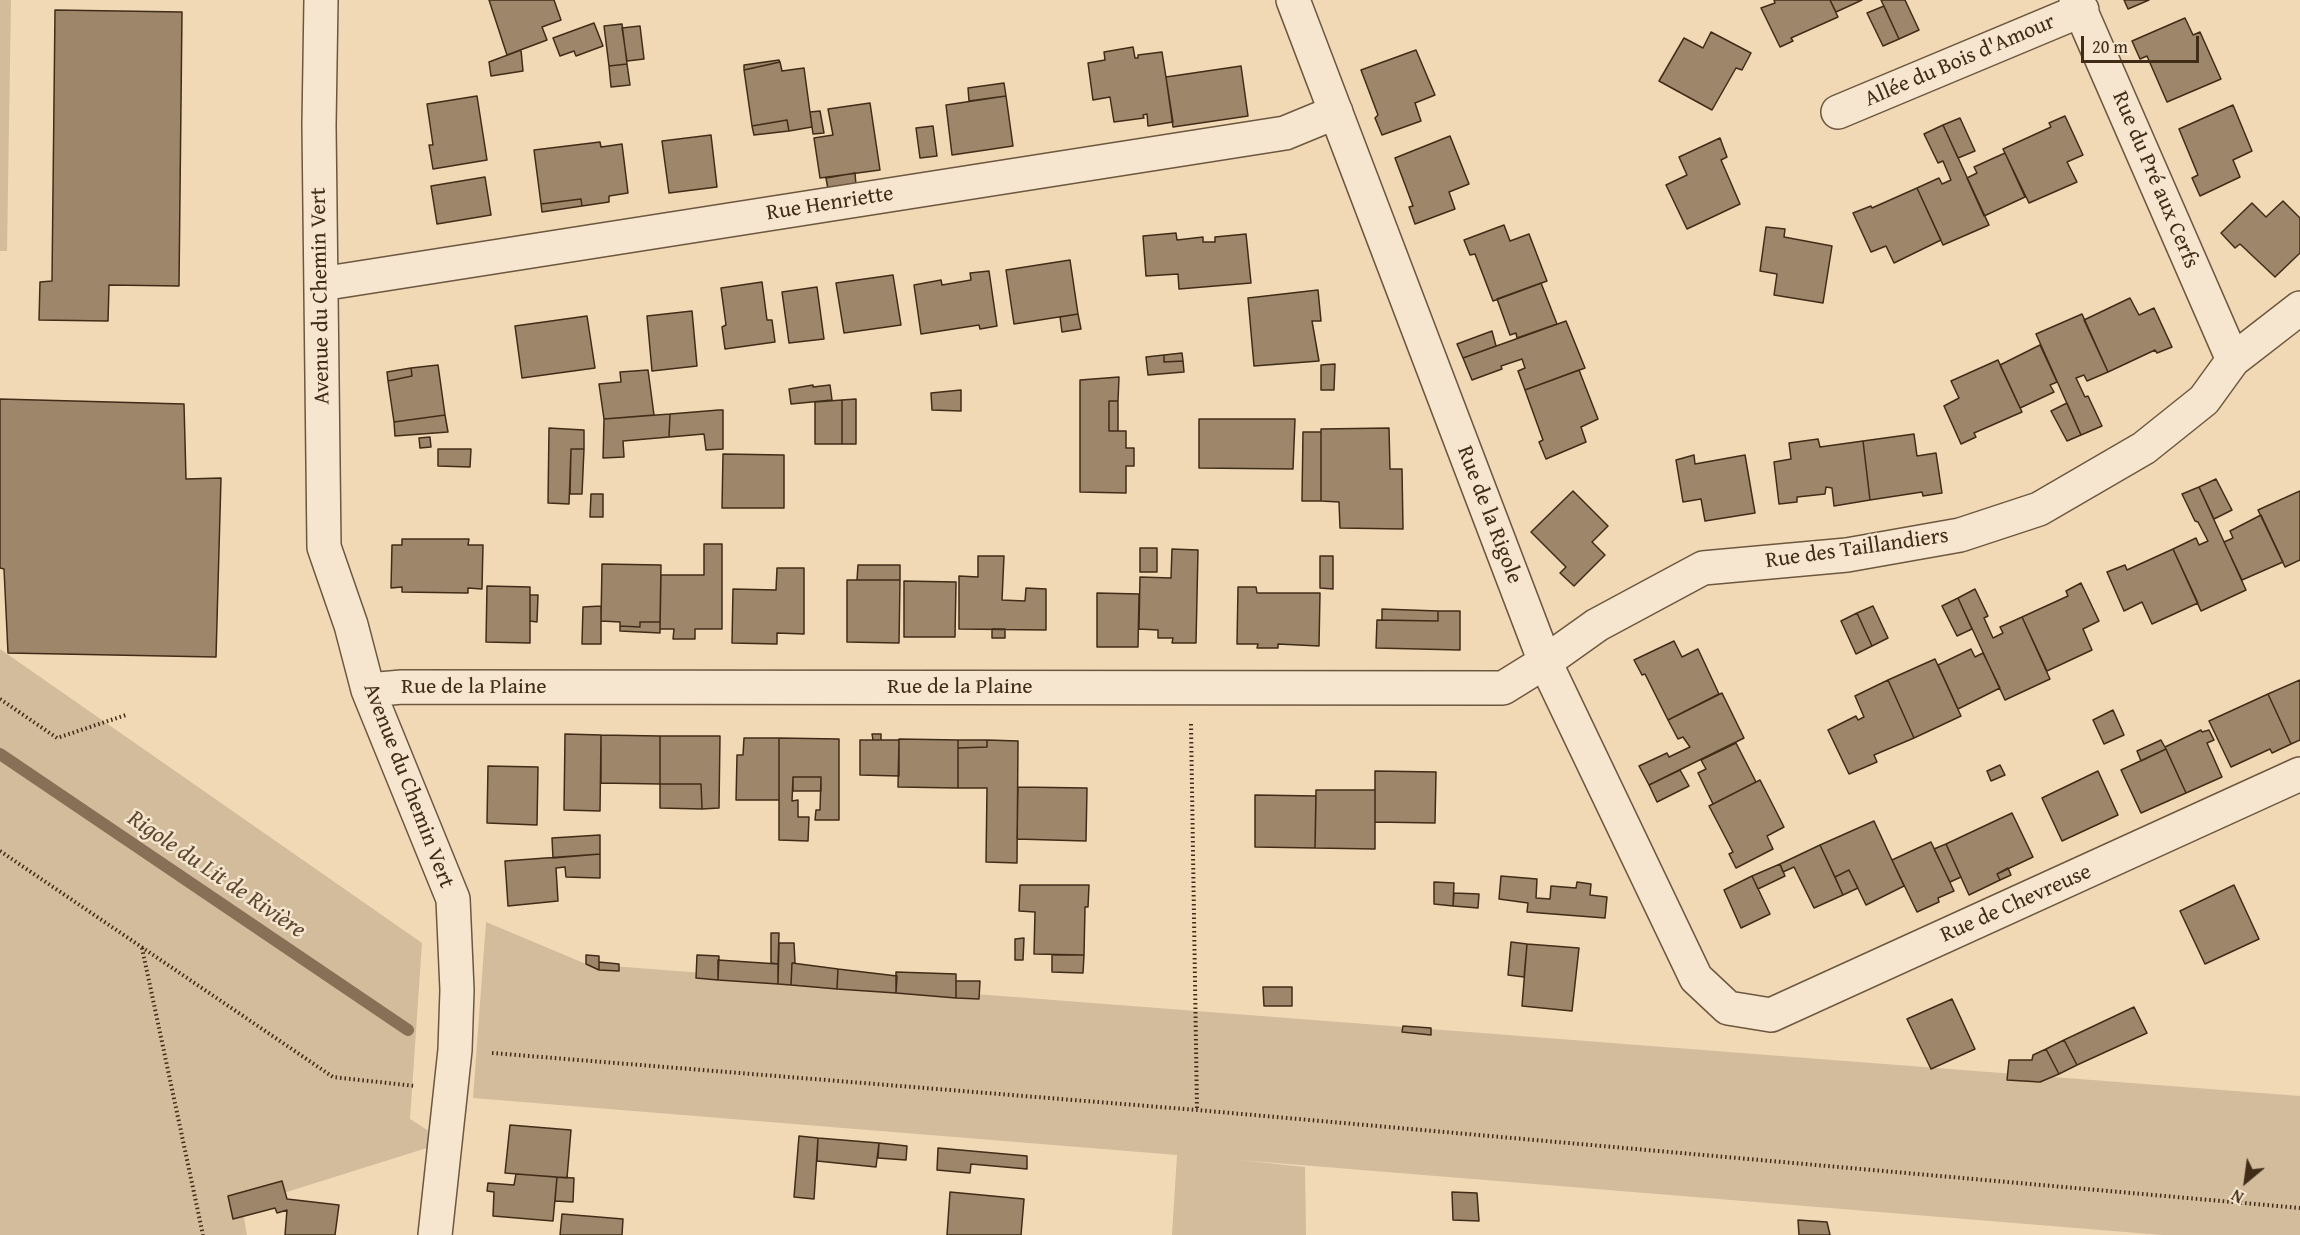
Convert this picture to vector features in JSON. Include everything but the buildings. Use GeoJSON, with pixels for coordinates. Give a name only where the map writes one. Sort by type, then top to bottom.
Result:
{"type":"FeatureCollection","features":[{"type":"Feature","properties":{"kind":"street","name":"Avenue du Chemin Vert"},"geometry":{"type":"LineString","coordinates":[[321,0],[319,125],[324,547],[351,625],[368,690],[453,899],[457,990],[455,1050],[435,1235]]}},
{"type":"Feature","properties":{"kind":"street","name":"Rue de la Rigole"},"geometry":{"type":"LineString","coordinates":[[1293,0],[1545,662],[1696,978],[1728,1008]]}},
{"type":"Feature","properties":{"kind":"street","name":"Allée du Bois d'Amour"},"geometry":{"type":"LineString","coordinates":[[1838,112],[2079,5]]}},
{"type":"Feature","properties":{"kind":"street","name":"Rue du Pré aux Cerfs"},"geometry":{"type":"LineString","coordinates":[[2079,5],[2233,360]]}},
{"type":"Feature","properties":{"kind":"street","name":"Rue Henriette"},"geometry":{"type":"LineString","coordinates":[[321,284],[1285,134],[1336,112]]}},
{"type":"Feature","properties":{"kind":"street","name":"Rue des Taillandiers"},"geometry":{"type":"LineString","coordinates":[[1545,662],[1597,625],[1703,568],[1847,555],[1960,535],[2038,509],[2144,448],[2204,400],[2233,360],[2300,308]]}},
{"type":"Feature","properties":{"kind":"street","name":"Rue de la Plaine"},"geometry":{"type":"LineString","coordinates":[[368,690],[402,687],[1503,688],[1545,662]]}},
{"type":"Feature","properties":{"kind":"street","name":"Rue de Chevreuse"},"geometry":{"type":"LineString","coordinates":[[1728,1008],[1771,1015],[2300,774]]}},
{"type":"Feature","properties":{"kind":"path"},"geometry":{"type":"LineString","coordinates":[[1190,687],[1197,1110]]}},
{"type":"Feature","properties":{"kind":"path"},"geometry":{"type":"LineString","coordinates":[[0,699],[57,738],[126,715]]}},
{"type":"Feature","properties":{"kind":"path"},"geometry":{"type":"LineString","coordinates":[[0,851],[333,1077],[451,1089]]}},
{"type":"Feature","properties":{"kind":"path"},"geometry":{"type":"LineString","coordinates":[[142,948],[203,1235]]}},
{"type":"Feature","properties":{"kind":"path"},"geometry":{"type":"LineString","coordinates":[[455,1050],[1197,1110],[2300,1208]]}},
{"type":"Feature","properties":{"kind":"shaded area"},"geometry":{"type":"Polygon","coordinates":[[[0,0],[11,0],[7,251],[0,251],[0,0]]]}},
{"type":"Feature","properties":{"kind":"shaded area"},"geometry":{"type":"Polygon","coordinates":[[[0,649],[422,943],[410,1119],[446,1142],[242,1206],[247,1235],[0,1235],[0,649]]]}},
{"type":"Feature","properties":{"kind":"shaded area"},"geometry":{"type":"Polygon","coordinates":[[[486,922],[586,964],[2300,1096],[2300,1235],[2162,1235],[1239,1160],[1305,1167],[1306,1235],[1172,1235],[1177,1155],[473,1098],[486,922]]]}},
{"type":"Feature","properties":{"kind":"waterway","name":"Rigole du Lit de Rivière"},"geometry":{"type":"LineString","coordinates":[[0,754],[408,1030]]}}]}
